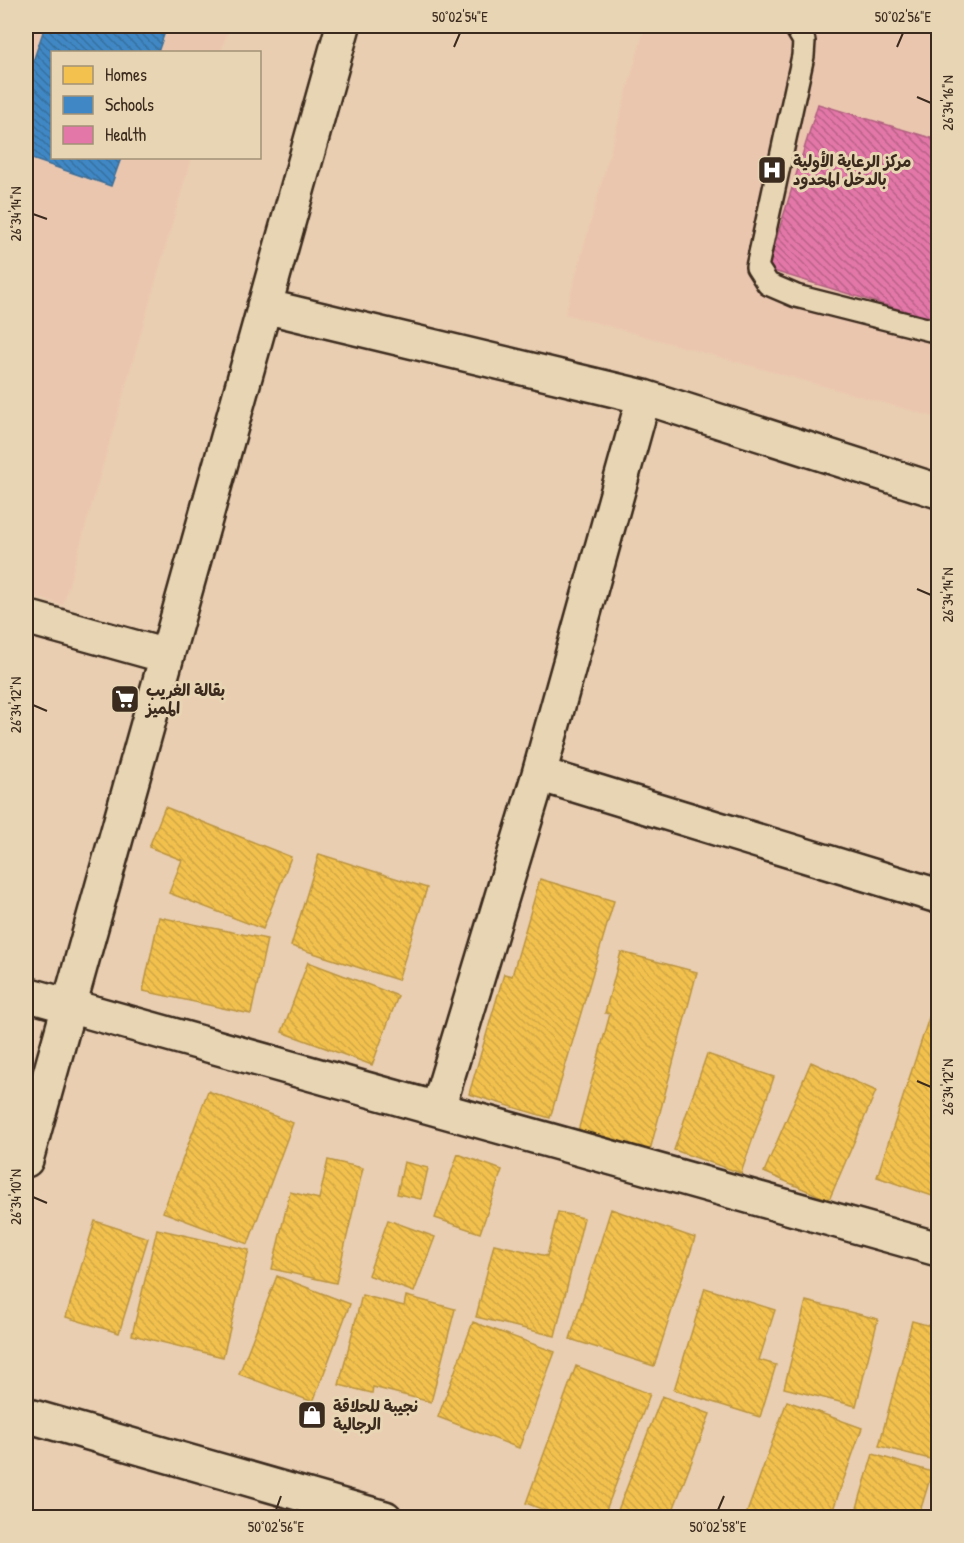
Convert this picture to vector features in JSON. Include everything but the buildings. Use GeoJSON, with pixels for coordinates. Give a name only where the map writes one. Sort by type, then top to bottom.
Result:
{"type":"FeatureCollection","features":[{"type":"Feature","properties":{"kind":"street"},"geometry":{"type":"LineString","coordinates":[[26,1160],[343,26]]}},
{"type":"Feature","properties":{"kind":"street"},"geometry":{"type":"LineString","coordinates":[[264,306],[644,397],[939,491]]}},
{"type":"Feature","properties":{"kind":"street"},"geometry":{"type":"LineString","coordinates":[[438,1108],[539,774],[644,397]]}},
{"type":"Feature","properties":{"kind":"street"},"geometry":{"type":"LineString","coordinates":[[26,617],[166,656]]}},
{"type":"Feature","properties":{"kind":"street"},"geometry":{"type":"LineString","coordinates":[[539,774],[939,896]]}},
{"type":"Feature","properties":{"kind":"street"},"geometry":{"type":"LineString","coordinates":[[26,994],[939,1249]]}},
{"type":"Feature","properties":{"kind":"street"},"geometry":{"type":"LineString","coordinates":[[26,1415],[385,1518]]}},
{"type":"Feature","properties":{"kind":"lane"},"geometry":{"type":"LineString","coordinates":[[795,26],[804,41],[803,56],[757,267],[768,284],[796,296],[939,332]]}},
{"type":"Feature","properties":{"kind":"shaded area"},"geometry":{"type":"Polygon","coordinates":[[[26,26],[229,26],[221,51],[51,51],[51,159],[191,159],[63,605],[26,594],[26,26]]]}},
{"type":"Feature","properties":{"kind":"shaded area","name":"مركز الرعاية الأولية بالدخل المحدود"},"geometry":{"type":"Polygon","coordinates":[[[645,26],[938,26],[938,418],[565,314],[645,26]]]}},
{"type":"Feature","properties":{"kind":"place","name":"مركز الرعاية الأولية بالدخل المحدود"},"geometry":{"type":"Point","coordinates":[772,170]}},
{"type":"Feature","properties":{"kind":"place","name":"بقالة الغريب المميز"},"geometry":{"type":"Point","coordinates":[125,699]}},
{"type":"Feature","properties":{"kind":"place","name":"نجيبة للحلاقة الرجالية"},"geometry":{"type":"Point","coordinates":[312,1415]}}]}
